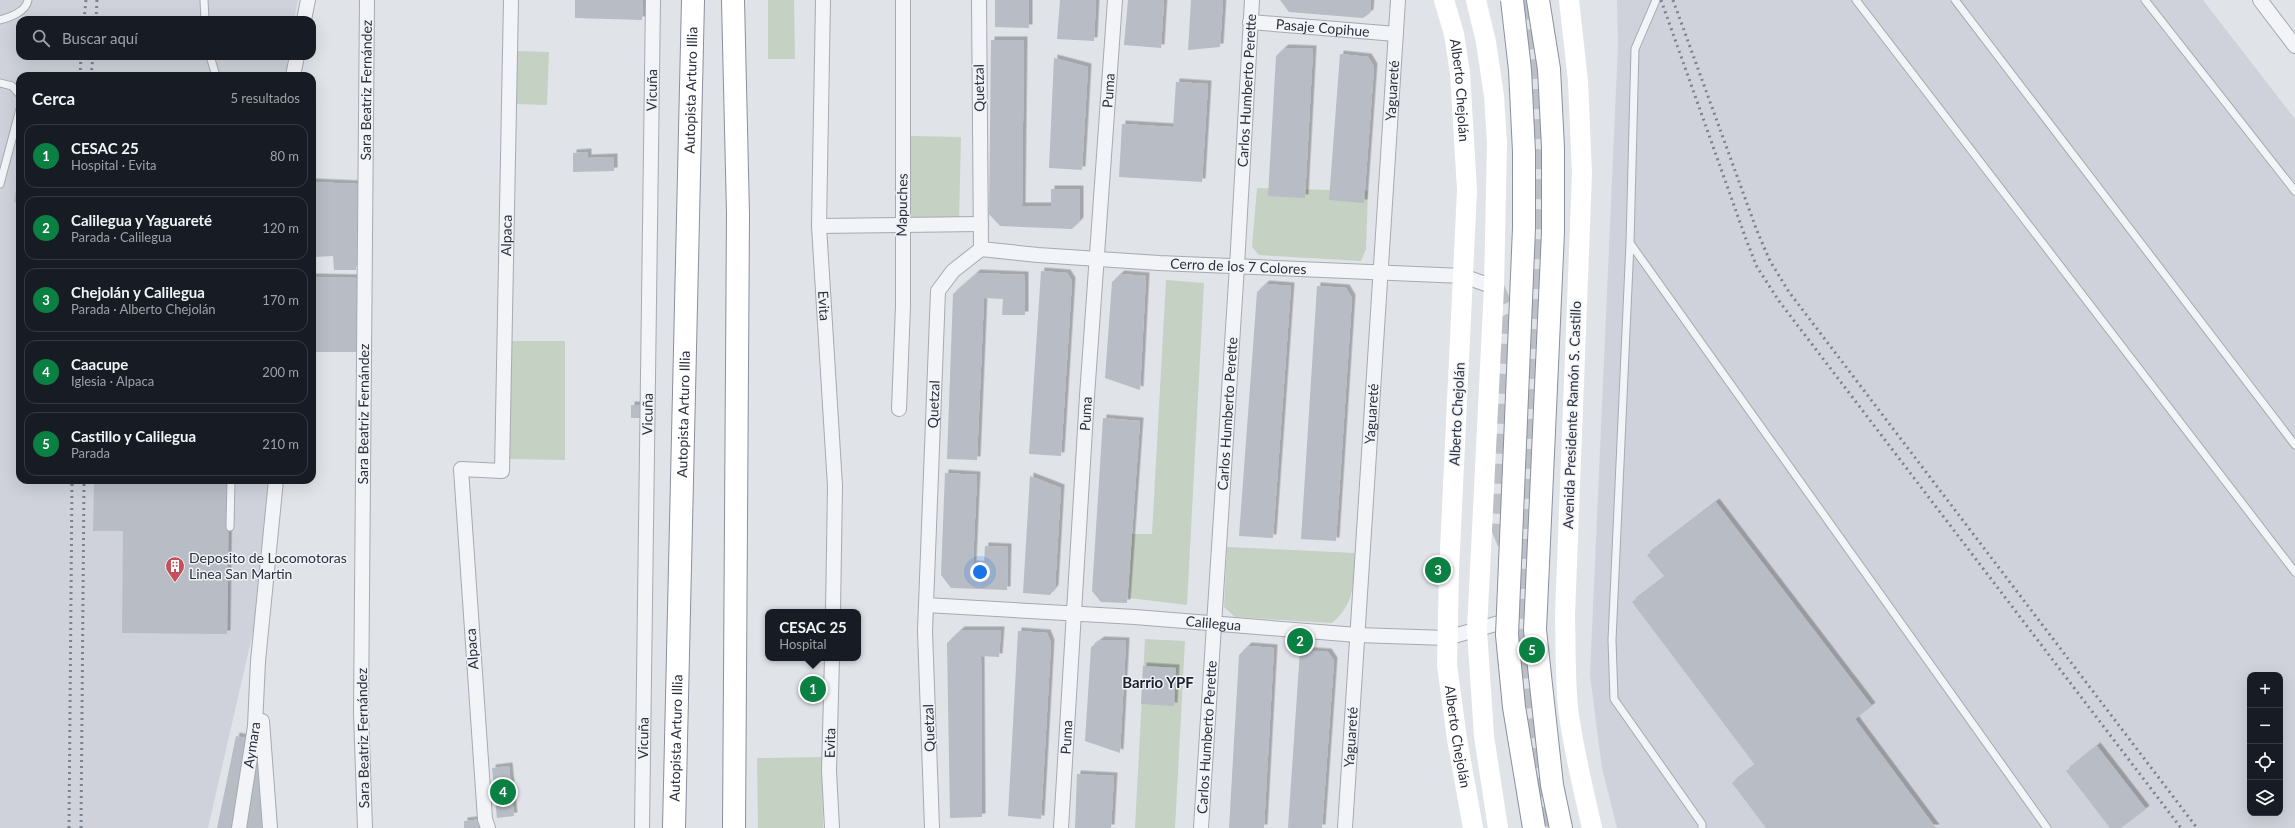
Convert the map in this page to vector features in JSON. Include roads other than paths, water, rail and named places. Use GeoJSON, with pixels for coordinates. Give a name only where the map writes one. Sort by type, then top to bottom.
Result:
{"type":"FeatureCollection","features":[{"type":"Feature","properties":{"kind":"highway","name":"Autopista Arturo Illia"},"geometry":{"type":"LineString","coordinates":[[674,828],[693,0]]}},
{"type":"Feature","properties":{"kind":"highway"},"geometry":{"type":"LineString","coordinates":[[733,0],[738,207],[734,828]]}},
{"type":"Feature","properties":{"kind":"highway"},"geometry":{"type":"LineString","coordinates":[[1512,0],[1520,70],[1524,152],[1524,228],[1506,635],[1514,707],[1534,828]]}},
{"type":"Feature","properties":{"kind":"highway"},"geometry":{"type":"LineString","coordinates":[[1538,0],[1549,69],[1553,148],[1553,232],[1535,630],[1552,785],[1562,828]]}},
{"type":"Feature","properties":{"kind":"main road","name":"Alberto Chejolán"},"geometry":{"type":"LineString","coordinates":[[1444,0],[1454,34],[1463,107],[1467,190],[1447,665],[1454,717],[1473,828]]}},
{"type":"Feature","properties":{"kind":"main road"},"geometry":{"type":"LineString","coordinates":[[1476,0],[1486,42],[1494,96],[1497,143],[1494,286],[1477,630],[1484,736],[1498,828]]}},
{"type":"Feature","properties":{"kind":"main road","name":"Avenida Presidente Ramón S. Castillo"},"geometry":{"type":"LineString","coordinates":[[1568,0],[1578,81],[1582,174],[1565,616],[1566,659],[1568,707],[1577,766],[1592,828]]}},
{"type":"Feature","properties":{"kind":"street"},"geometry":{"type":"LineString","coordinates":[[305,16],[308,0]]}},
{"type":"Feature","properties":{"kind":"street","name":"Sara Beatriz Fernández"},"geometry":{"type":"LineString","coordinates":[[365,828],[361,713],[367,0]]}},
{"type":"Feature","properties":{"kind":"street","name":"Alpaca"},"geometry":{"type":"LineString","coordinates":[[488,828],[485,819],[473,666],[461,470],[502,472],[512,0]]}},
{"type":"Feature","properties":{"kind":"street","name":"Vicuña"},"geometry":{"type":"LineString","coordinates":[[642,828],[652,0]]}},
{"type":"Feature","properties":{"kind":"street","name":"Evita"},"geometry":{"type":"LineString","coordinates":[[823,0],[819,226],[835,486],[833,609]]}},
{"type":"Feature","properties":{"kind":"street","name":"Mapuches"},"geometry":{"type":"LineString","coordinates":[[900,409],[903,306],[901,225],[904,143],[903,0]]}},
{"type":"Feature","properties":{"kind":"street","name":"Quetzal"},"geometry":{"type":"LineString","coordinates":[[932,828],[926,605],[938,291],[953,271],[981,249],[979,0]]}},
{"type":"Feature","properties":{"kind":"street","name":"Puma"},"geometry":{"type":"LineString","coordinates":[[1061,828],[1096,259],[1115,0]]}},
{"type":"Feature","properties":{"kind":"street","name":"Carlos Humberto Perette"},"geometry":{"type":"LineString","coordinates":[[1201,828],[1215,625],[1218,539],[1237,266],[1252,0]]}},
{"type":"Feature","properties":{"kind":"street","name":"Yaguareté"},"geometry":{"type":"LineString","coordinates":[[1345,828],[1398,0]]}},
{"type":"Feature","properties":{"kind":"street"},"geometry":{"type":"LineString","coordinates":[[2260,0],[2295,46]]}},
{"type":"Feature","properties":{"kind":"street","name":"Pasaje Copihue"},"geometry":{"type":"LineString","coordinates":[[1250,22],[1396,34]]}},
{"type":"Feature","properties":{"kind":"street"},"geometry":{"type":"LineString","coordinates":[[294,72],[296,60]]}},
{"type":"Feature","properties":{"kind":"street"},"geometry":{"type":"LineString","coordinates":[[819,226],[981,224]]}},
{"type":"Feature","properties":{"kind":"street","name":"Cerro de los 7 Colores"},"geometry":{"type":"LineString","coordinates":[[981,249],[1096,259],[1381,274],[1463,276],[1494,286]]}},
{"type":"Feature","properties":{"kind":"street"},"geometry":{"type":"LineString","coordinates":[[270,828],[258,661],[276,484]]}},
{"type":"Feature","properties":{"kind":"street","name":"Calilegua"},"geometry":{"type":"LineString","coordinates":[[926,605],[1073,614],[1357,635],[1447,638],[1500,623]]}},
{"type":"Feature","properties":{"kind":"street","name":"Aymara"},"geometry":{"type":"LineString","coordinates":[[239,828],[255,726],[258,661]]}},
{"type":"Feature","properties":{"kind":"street","name":"Evita"},"geometry":{"type":"LineString","coordinates":[[832,661],[830,771],[832,828]]}},
{"type":"Feature","properties":{"kind":"lane"},"geometry":{"type":"LineString","coordinates":[[0,20],[15,15],[28,3],[28,0]]}},
{"type":"Feature","properties":{"kind":"lane"},"geometry":{"type":"LineString","coordinates":[[204,0],[205,16]]}},
{"type":"Feature","properties":{"kind":"lane"},"geometry":{"type":"LineString","coordinates":[[1656,0],[1635,49],[1630,243],[1612,640],[1614,699],[1702,824],[1702,828]]}},
{"type":"Feature","properties":{"kind":"lane"},"geometry":{"type":"LineString","coordinates":[[1856,0],[2295,572]]}},
{"type":"Feature","properties":{"kind":"lane"},"geometry":{"type":"LineString","coordinates":[[1955,0],[2295,444]]}},
{"type":"Feature","properties":{"kind":"lane"},"geometry":{"type":"LineString","coordinates":[[2145,0],[2295,191]]}},
{"type":"Feature","properties":{"kind":"lane"},"geometry":{"type":"LineString","coordinates":[[211,60],[215,72]]}},
{"type":"Feature","properties":{"kind":"lane"},"geometry":{"type":"LineString","coordinates":[[0,83],[12,86],[16,90]]}},
{"type":"Feature","properties":{"kind":"lane"},"geometry":{"type":"LineString","coordinates":[[0,184],[16,124]]}},
{"type":"Feature","properties":{"kind":"lane"},"geometry":{"type":"LineString","coordinates":[[1630,243],[2047,828]]}},
{"type":"Feature","properties":{"kind":"lane"},"geometry":{"type":"LineString","coordinates":[[230,527],[231,484]]}},
{"type":"Feature","properties":{"kind":"tunnel"},"geometry":{"type":"LineString","coordinates":[[1523,0],[1533,68],[1538,148],[1522,649],[1538,790],[1547,828]]}},
{"type":"Feature","properties":{"kind":"tunnel"},"geometry":{"type":"LineString","coordinates":[[1494,287],[1508,318],[1500,525],[1511,552]]}},
{"type":"Feature","properties":{"kind":"tunnel"},"geometry":{"type":"LineString","coordinates":[[1502,622],[1523,613]]}},
{"type":"Feature","properties":{"kind":"railway"},"geometry":{"type":"LineString","coordinates":[[84,16],[86,0]]}},
{"type":"Feature","properties":{"kind":"railway"},"geometry":{"type":"LineString","coordinates":[[96,16],[97,0]]}},
{"type":"Feature","properties":{"kind":"railway"},"geometry":{"type":"LineString","coordinates":[[1661,0],[1757,267],[1779,301],[2181,828]]}},
{"type":"Feature","properties":{"kind":"railway"},"geometry":{"type":"LineString","coordinates":[[1673,0],[1757,231],[1770,261],[1789,292],[2197,828]]}},
{"type":"Feature","properties":{"kind":"railway"},"geometry":{"type":"LineString","coordinates":[[80,72],[81,60]]}},
{"type":"Feature","properties":{"kind":"railway"},"geometry":{"type":"LineString","coordinates":[[91,72],[93,60]]}},
{"type":"Feature","properties":{"kind":"railway"},"geometry":{"type":"LineString","coordinates":[[69,828],[72,484]]}},
{"type":"Feature","properties":{"kind":"railway"},"geometry":{"type":"LineString","coordinates":[[81,828],[84,484]]}},
{"type":"Feature","properties":{"kind":"place","name":"Chejolán y Calilegua"},"geometry":{"type":"Point","coordinates":[1438,570]}},
{"type":"Feature","properties":{"kind":"place","name":"Deposito de Locomotoras Linea San Martin"},"geometry":{"type":"Point","coordinates":[175,583]}},
{"type":"Feature","properties":{"kind":"place","name":"Calilegua y Yaguareté"},"geometry":{"type":"Point","coordinates":[1300,641]}},
{"type":"Feature","properties":{"kind":"place","name":"Castillo y Calilegua"},"geometry":{"type":"Point","coordinates":[1532,650]}},
{"type":"Feature","properties":{"kind":"place","name":"CESAC 25"},"geometry":{"type":"Point","coordinates":[813,689]}},
{"type":"Feature","properties":{"kind":"place","name":"Caacupe"},"geometry":{"type":"Point","coordinates":[503,792]}},
{"type":"Feature","properties":{"kind":"district","name":"Barrio YPF"},"geometry":{"type":"Point","coordinates":[1158,683]}}]}
